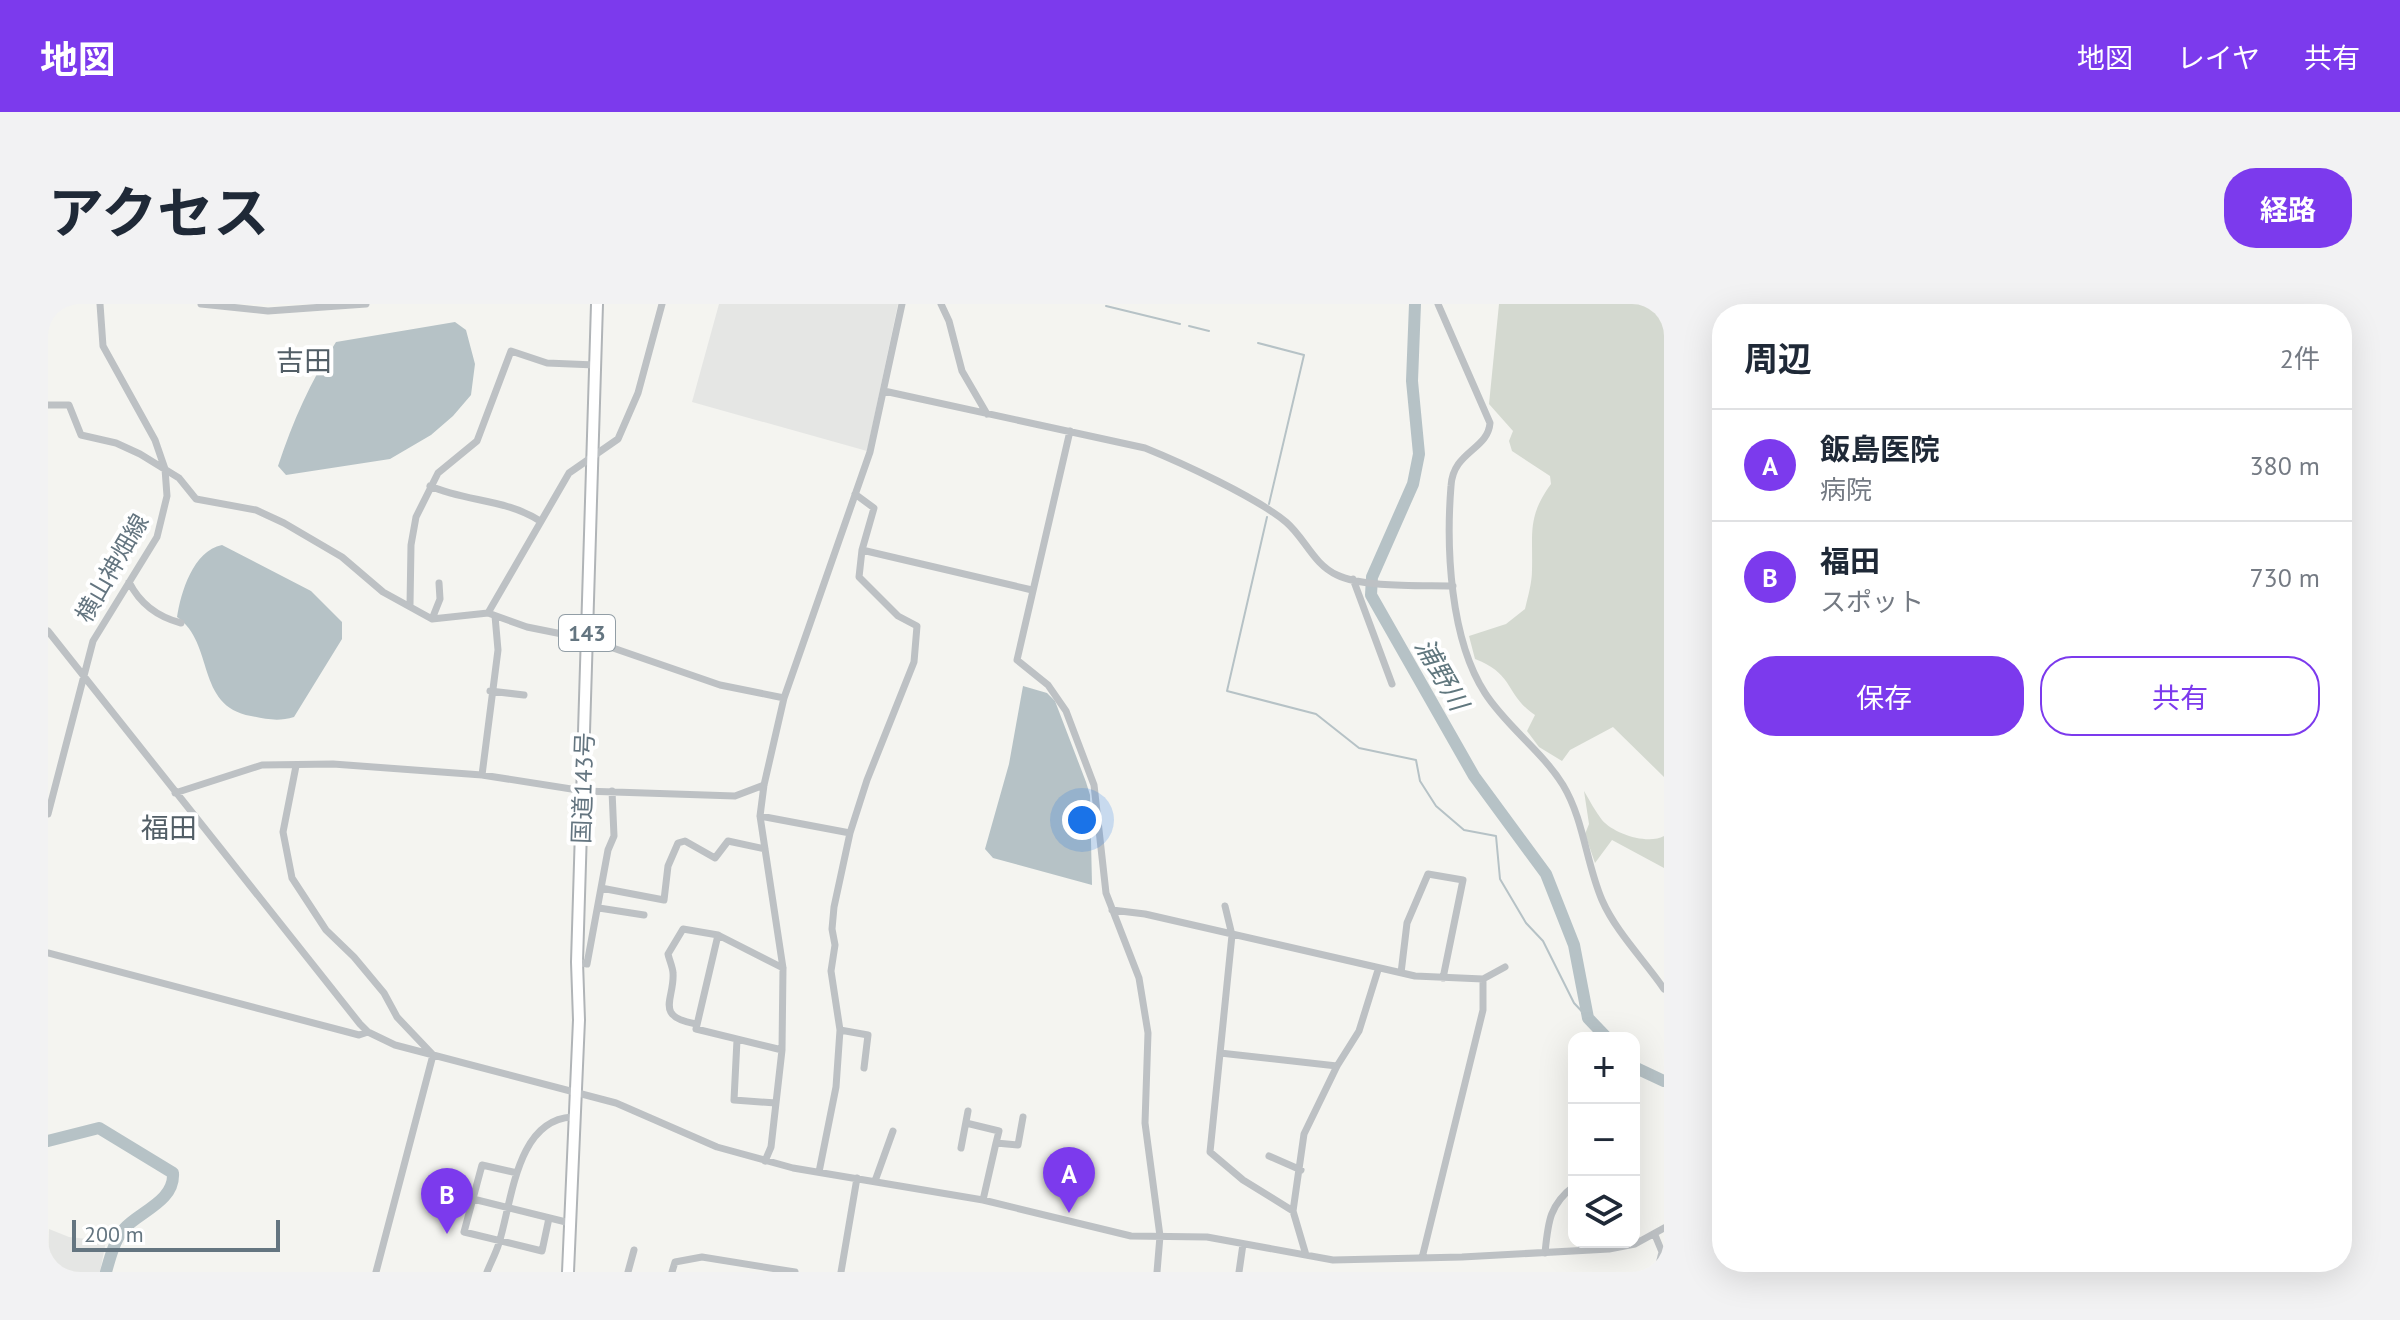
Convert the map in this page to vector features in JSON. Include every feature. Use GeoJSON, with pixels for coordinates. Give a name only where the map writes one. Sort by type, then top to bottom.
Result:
{"type":"FeatureCollection","features":[{"type":"Feature","properties":{"kind":"highway","name":"国道143号"},"geometry":{"type":"LineString","coordinates":[[568,1272],[573,1091],[579,1020],[577,962],[597,304]]}},
{"type":"Feature","properties":{"kind":"street","name":"横山神畑線"},"geometry":{"type":"LineString","coordinates":[[48,814],[98,629],[163,522],[167,496],[165,469],[155,440],[103,346],[100,304]]}},
{"type":"Feature","properties":{"kind":"street"},"geometry":{"type":"LineString","coordinates":[[201,304],[248,311],[366,304]]}},
{"type":"Feature","properties":{"kind":"street"},"geometry":{"type":"LineString","coordinates":[[482,775],[490,691],[498,650],[492,615],[540,521],[569,473],[611,448],[627,420],[662,304]]}},
{"type":"Feature","properties":{"kind":"street"},"geometry":{"type":"LineString","coordinates":[[765,1161],[771,1147],[782,1050],[783,968],[760,816],[764,785],[784,698],[870,452],[902,304]]}},
{"type":"Feature","properties":{"kind":"street"},"geometry":{"type":"LineString","coordinates":[[941,304],[949,321],[962,371],[987,414]]}},
{"type":"Feature","properties":{"kind":"street"},"geometry":{"type":"LineString","coordinates":[[1438,304],[1490,423],[1486,436],[1463,455],[1452,471],[1453,586],[1472,670],[1486,694],[1562,784],[1578,819],[1602,902],[1664,989]]}},
{"type":"Feature","properties":{"kind":"street"},"geometry":{"type":"LineString","coordinates":[[410,605],[411,545],[416,517],[438,473],[477,441],[511,351],[547,363],[595,365]]}},
{"type":"Feature","properties":{"kind":"street"},"geometry":{"type":"LineString","coordinates":[[884,391],[1134,445],[1180,463],[1280,517],[1297,532],[1324,567],[1357,579],[1453,586]]}},
{"type":"Feature","properties":{"kind":"street"},"geometry":{"type":"LineString","coordinates":[[48,405],[69,405],[81,435],[116,443],[165,469],[179,478],[196,499],[256,510],[320,542],[383,592],[432,619],[492,615],[587,639],[720,685],[784,698]]}},
{"type":"Feature","properties":{"kind":"street"},"geometry":{"type":"LineString","coordinates":[[1070,431],[1017,660],[1048,685],[1066,711],[1094,785],[1100,866],[1112,910],[1133,957],[1145,1006],[1148,1033],[1145,1123],[1160,1236],[1157,1272]]}},
{"type":"Feature","properties":{"kind":"street"},"geometry":{"type":"LineString","coordinates":[[430,486],[454,496],[521,508],[540,521]]}},
{"type":"Feature","properties":{"kind":"street"},"geometry":{"type":"LineString","coordinates":[[819,1172],[836,1087],[840,1030],[831,971],[835,945],[832,929],[850,833],[914,662],[917,626],[898,616],[859,577],[862,550],[874,508],[855,494]]}},
{"type":"Feature","properties":{"kind":"street"},"geometry":{"type":"LineString","coordinates":[[862,550],[1032,590]]}},
{"type":"Feature","properties":{"kind":"street"},"geometry":{"type":"LineString","coordinates":[[1357,579],[1392,684]]}},
{"type":"Feature","properties":{"kind":"street"},"geometry":{"type":"LineString","coordinates":[[129,582],[138,598],[159,615],[181,623]]}},
{"type":"Feature","properties":{"kind":"street"},"geometry":{"type":"LineString","coordinates":[[432,619],[441,590],[439,583]]}},
{"type":"Feature","properties":{"kind":"street"},"geometry":{"type":"LineString","coordinates":[[48,631],[368,1032],[433,1055],[616,1103],[717,1147],[765,1161],[983,1200],[1131,1236],[1207,1237],[1333,1260],[1545,1253],[1627,1246],[1664,1228]]}},
{"type":"Feature","properties":{"kind":"street"},"geometry":{"type":"LineString","coordinates":[[490,691],[524,695]]}},
{"type":"Feature","properties":{"kind":"street"},"geometry":{"type":"LineString","coordinates":[[175,793],[262,765],[359,764],[482,775],[584,791],[735,796],[764,785]]}},
{"type":"Feature","properties":{"kind":"street"},"geometry":{"type":"LineString","coordinates":[[296,766],[283,832],[292,878],[326,930],[354,957],[384,993],[397,1017],[433,1055]]}},
{"type":"Feature","properties":{"kind":"street"},"geometry":{"type":"LineString","coordinates":[[577,962],[587,964],[614,836],[612,791]]}},
{"type":"Feature","properties":{"kind":"street"},"geometry":{"type":"LineString","coordinates":[[760,816],[850,833]]}},
{"type":"Feature","properties":{"kind":"street"},"geometry":{"type":"LineString","coordinates":[[601,888],[664,900],[668,866],[678,843],[685,841],[715,858],[728,841],[765,849]]}},
{"type":"Feature","properties":{"kind":"street"},"geometry":{"type":"LineString","coordinates":[[1401,973],[1407,923],[1428,874],[1463,880],[1443,978]]}},
{"type":"Feature","properties":{"kind":"street"},"geometry":{"type":"LineString","coordinates":[[1225,906],[1232,935],[1210,1152],[1243,1180],[1293,1211]]}},
{"type":"Feature","properties":{"kind":"street"},"geometry":{"type":"LineString","coordinates":[[599,908],[644,915]]}},
{"type":"Feature","properties":{"kind":"street"},"geometry":{"type":"LineString","coordinates":[[1112,910],[1145,914],[1378,970],[1443,978],[1483,979],[1505,967]]}},
{"type":"Feature","properties":{"kind":"street"},"geometry":{"type":"LineString","coordinates":[[696,1024],[679,1021],[672,1014],[668,992],[673,973],[668,954],[683,929],[718,935],[783,968]]}},
{"type":"Feature","properties":{"kind":"street"},"geometry":{"type":"LineString","coordinates":[[718,935],[696,1029],[782,1050]]}},
{"type":"Feature","properties":{"kind":"street"},"geometry":{"type":"LineString","coordinates":[[48,953],[359,1035],[368,1032]]}},
{"type":"Feature","properties":{"kind":"street"},"geometry":{"type":"LineString","coordinates":[[1306,1255],[1293,1211],[1304,1134],[1337,1066],[1359,1031],[1378,970]]}},
{"type":"Feature","properties":{"kind":"street"},"geometry":{"type":"LineString","coordinates":[[1422,1258],[1483,1010],[1483,979]]}},
{"type":"Feature","properties":{"kind":"street"},"geometry":{"type":"LineString","coordinates":[[840,1030],[868,1035],[864,1068]]}},
{"type":"Feature","properties":{"kind":"street"},"geometry":{"type":"LineString","coordinates":[[737,1040],[734,1100],[776,1103]]}},
{"type":"Feature","properties":{"kind":"street"},"geometry":{"type":"LineString","coordinates":[[1220,1053],[1337,1066]]}},
{"type":"Feature","properties":{"kind":"street"},"geometry":{"type":"LineString","coordinates":[[376,1272],[433,1055]]}},
{"type":"Feature","properties":{"kind":"street"},"geometry":{"type":"LineString","coordinates":[[961,1148],[968,1111]]}},
{"type":"Feature","properties":{"kind":"street"},"geometry":{"type":"LineString","coordinates":[[487,1272],[500,1241],[520,1160],[536,1136],[558,1118],[572,1117]]}},
{"type":"Feature","properties":{"kind":"street"},"geometry":{"type":"LineString","coordinates":[[996,1143],[1018,1145],[1023,1117]]}},
{"type":"Feature","properties":{"kind":"street"},"geometry":{"type":"LineString","coordinates":[[966,1123],[999,1131],[983,1200]]}},
{"type":"Feature","properties":{"kind":"street"},"geometry":{"type":"LineString","coordinates":[[875,1181],[893,1131]]}},
{"type":"Feature","properties":{"kind":"street"},"geometry":{"type":"LineString","coordinates":[[1269,1156],[1301,1170]]}},
{"type":"Feature","properties":{"kind":"street"},"geometry":{"type":"LineString","coordinates":[[517,1173],[482,1165],[464,1232],[542,1251],[549,1218]]}},
{"type":"Feature","properties":{"kind":"street"},"geometry":{"type":"LineString","coordinates":[[841,1272],[857,1178]]}},
{"type":"Feature","properties":{"kind":"street"},"geometry":{"type":"LineString","coordinates":[[1545,1253],[1547,1220],[1557,1200],[1568,1191]]}},
{"type":"Feature","properties":{"kind":"street"},"geometry":{"type":"LineString","coordinates":[[473,1199],[570,1223]]}},
{"type":"Feature","properties":{"kind":"street"},"geometry":{"type":"LineString","coordinates":[[1655,1235],[1662,1244],[1657,1272]]}},
{"type":"Feature","properties":{"kind":"street"},"geometry":{"type":"LineString","coordinates":[[1239,1272],[1243,1244]]}},
{"type":"Feature","properties":{"kind":"street"},"geometry":{"type":"LineString","coordinates":[[628,1272],[634,1250]]}},
{"type":"Feature","properties":{"kind":"street"},"geometry":{"type":"LineString","coordinates":[[672,1272],[675,1262],[702,1257],[795,1272]]}},
{"type":"Feature","properties":{"kind":"shaded area"},"geometry":{"type":"Polygon","coordinates":[[[719,304],[898,304],[867,451],[692,402],[719,304]]]}},
{"type":"Feature","properties":{"kind":"shaded area"},"geometry":{"type":"Polygon","coordinates":[[[1499,304],[1664,304],[1664,777],[1613,727],[1570,750],[1562,761],[1539,747],[1527,731],[1535,715],[1497,671],[1475,659],[1469,636],[1506,624],[1525,609],[1531,580],[1535,516],[1551,484],[1550,476],[1512,451],[1509,441],[1513,431],[1489,404],[1499,304]]]}},
{"type":"Feature","properties":{"kind":"shaded area"},"geometry":{"type":"Polygon","coordinates":[[[455,322],[466,330],[475,364],[471,395],[431,435],[390,459],[286,475],[278,466],[303,402],[336,342],[455,322]]]}},
{"type":"Feature","properties":{"kind":"shaded area"},"geometry":{"type":"Polygon","coordinates":[[[222,545],[311,591],[342,622],[342,639],[294,717],[277,720],[251,716],[233,710],[221,700],[213,687],[197,642],[189,628],[177,617],[185,585],[196,564],[203,555],[222,545]]]}},
{"type":"Feature","properties":{"kind":"shaded area"},"geometry":{"type":"Polygon","coordinates":[[[1023,686],[1047,693],[1055,701],[1086,782],[1090,795],[1092,885],[993,858],[985,849],[1009,764],[1023,686]]]}},
{"type":"Feature","properties":{"kind":"shaded area"},"geometry":{"type":"Polygon","coordinates":[[[1584,791],[1602,820],[1614,830],[1641,839],[1664,836],[1664,868],[1612,840],[1595,863],[1585,834],[1589,824],[1584,791]]]}},
{"type":"Feature","properties":{"kind":"shaded area"},"geometry":{"type":"Polygon","coordinates":[[[49,1229],[69,1237],[106,1241],[100,1272],[48,1272],[49,1229]]]}},
{"type":"Feature","properties":{"kind":"waterway","name":"浦野川"},"geometry":{"type":"LineString","coordinates":[[1415,304],[1412,381],[1419,454],[1413,484],[1372,577],[1371,595],[1474,776],[1546,874],[1574,945],[1588,1018],[1601,1032]]}},
{"type":"Feature","properties":{"kind":"waterway"},"geometry":{"type":"LineString","coordinates":[[1106,306],[1180,324]]}},
{"type":"Feature","properties":{"kind":"waterway"},"geometry":{"type":"LineString","coordinates":[[1189,326],[1209,331]]}},
{"type":"Feature","properties":{"kind":"waterway"},"geometry":{"type":"LineString","coordinates":[[1258,343],[1304,355],[1269,504]]}},
{"type":"Feature","properties":{"kind":"waterway"},"geometry":{"type":"LineString","coordinates":[[1267,517],[1227,691],[1316,714],[1359,748],[1416,760],[1420,781],[1436,806],[1464,830],[1496,836],[1500,879],[1526,923],[1543,941],[1574,1003],[1588,1018]]}},
{"type":"Feature","properties":{"kind":"waterway","name":"浦野川"},"geometry":{"type":"LineString","coordinates":[[1640,1070],[1664,1081]]}},
{"type":"Feature","properties":{"kind":"waterway"},"geometry":{"type":"LineString","coordinates":[[48,1141],[99,1128],[173,1173],[172,1183],[162,1199],[123,1230],[106,1272]]}},
{"type":"Feature","properties":{"kind":"place","name":"飯島医院"},"geometry":{"type":"Point","coordinates":[1069,1213]}},
{"type":"Feature","properties":{"kind":"place","name":"福田"},"geometry":{"type":"Point","coordinates":[447,1234]}},
{"type":"Feature","properties":{"kind":"district","name":"吉田"},"geometry":{"type":"Point","coordinates":[304,360]}},
{"type":"Feature","properties":{"kind":"district","name":"福田"},"geometry":{"type":"Point","coordinates":[169,827]}}]}
